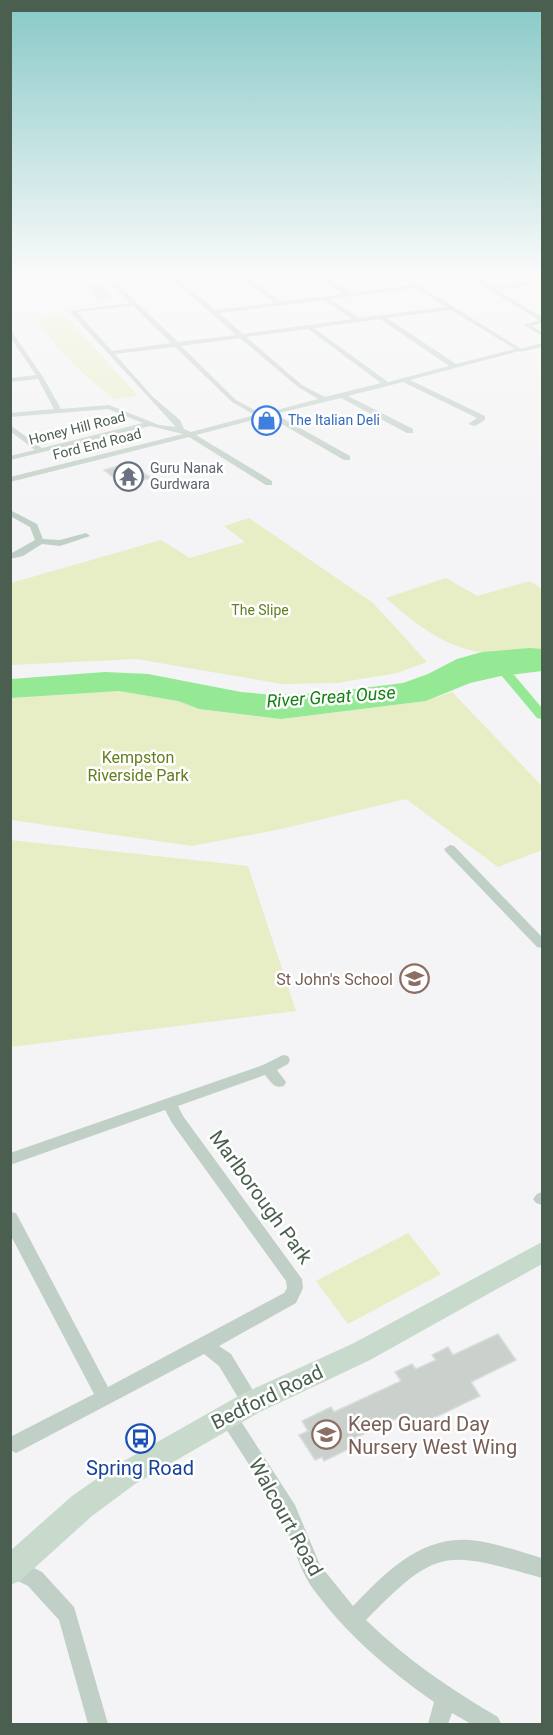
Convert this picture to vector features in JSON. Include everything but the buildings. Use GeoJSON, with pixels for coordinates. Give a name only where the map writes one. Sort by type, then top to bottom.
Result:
{"type":"FeatureCollection","features":[{"type":"Feature","properties":{"kind":"main road","name":"Bedford Road"},"geometry":{"type":"LineString","coordinates":[[11,1568],[82,1506],[125,1475],[227,1415],[361,1352],[543,1251]]}},
{"type":"Feature","properties":{"kind":"street"},"geometry":{"type":"LineString","coordinates":[[26,355],[58,410]]}},
{"type":"Feature","properties":{"kind":"street"},"geometry":{"type":"LineString","coordinates":[[113,355],[171,419],[177,422],[181,430]]}},
{"type":"Feature","properties":{"kind":"street"},"geometry":{"type":"LineString","coordinates":[[188,355],[234,401],[347,458]]}},
{"type":"Feature","properties":{"kind":"street"},"geometry":{"type":"LineString","coordinates":[[264,355],[300,386],[325,400]]}},
{"type":"Feature","properties":{"kind":"street"},"geometry":{"type":"LineString","coordinates":[[347,355],[387,384]]}},
{"type":"Feature","properties":{"kind":"street"},"geometry":{"type":"LineString","coordinates":[[438,355],[454,366]]}},
{"type":"Feature","properties":{"kind":"street","name":"Ford End Road"},"geometry":{"type":"LineString","coordinates":[[10,480],[500,355]]}},
{"type":"Feature","properties":{"kind":"street"},"geometry":{"type":"LineString","coordinates":[[10,381],[40,377]]}},
{"type":"Feature","properties":{"kind":"street"},"geometry":{"type":"LineString","coordinates":[[404,380],[482,418],[472,424]]}},
{"type":"Feature","properties":{"kind":"street"},"geometry":{"type":"LineString","coordinates":[[342,396],[410,430]]}},
{"type":"Feature","properties":{"kind":"street"},"geometry":{"type":"LineString","coordinates":[[10,415],[109,407],[158,427],[181,430],[190,434],[269,483]]}},
{"type":"Feature","properties":{"kind":"street","name":"Honey Hill Road"},"geometry":{"type":"LineString","coordinates":[[10,458],[171,419]]}},
{"type":"Feature","properties":{"kind":"street"},"geometry":{"type":"LineString","coordinates":[[10,427],[40,450]]}},
{"type":"Feature","properties":{"kind":"street"},"geometry":{"type":"LineString","coordinates":[[10,513],[34,526],[40,541]]}},
{"type":"Feature","properties":{"kind":"street"},"geometry":{"type":"LineString","coordinates":[[10,557],[20,554],[40,541],[60,543],[86,536]]}},
{"type":"Feature","properties":{"kind":"street"},"geometry":{"type":"LineString","coordinates":[[450,849],[543,944]]}},
{"type":"Feature","properties":{"kind":"street"},"geometry":{"type":"LineString","coordinates":[[10,1159],[268,1069],[283,1060]]}},
{"type":"Feature","properties":{"kind":"street"},"geometry":{"type":"LineString","coordinates":[[268,1069],[279,1082]]}},
{"type":"Feature","properties":{"kind":"street","name":"Marlborough Park"},"geometry":{"type":"LineString","coordinates":[[16,1444],[290,1298],[295,1288],[294,1279],[177,1119],[170,1102]]}},
{"type":"Feature","properties":{"kind":"street"},"geometry":{"type":"LineString","coordinates":[[12,1223],[104,1396]]}},
{"type":"Feature","properties":{"kind":"street"},"geometry":{"type":"LineString","coordinates":[[205,1345],[225,1360],[251,1403]]}},
{"type":"Feature","properties":{"kind":"street","name":"Walcourt Road"},"geometry":{"type":"LineString","coordinates":[[227,1415],[288,1514],[316,1577],[353,1620],[395,1662],[445,1699],[491,1725]]}},
{"type":"Feature","properties":{"kind":"street"},"geometry":{"type":"LineString","coordinates":[[353,1620],[388,1584],[418,1559],[438,1551],[469,1549],[543,1568]]}},
{"type":"Feature","properties":{"kind":"street"},"geometry":{"type":"LineString","coordinates":[[11,1568],[35,1579],[67,1614],[98,1725]]}},
{"type":"Feature","properties":{"kind":"street"},"geometry":{"type":"LineString","coordinates":[[438,1725],[445,1699]]}},
{"type":"Feature","properties":{"kind":"green space"},"geometry":{"type":"Polygon","coordinates":[[[66,355],[101,355],[138,396],[115,399],[66,355]]]}},
{"type":"Feature","properties":{"kind":"green space","name":"The Slipe"},"geometry":{"type":"Polygon","coordinates":[[[249,518],[373,603],[427,662],[397,673],[337,683],[282,684],[136,659],[11,665],[11,583],[161,540],[190,558],[245,542],[224,526],[249,518]]]}},
{"type":"Feature","properties":{"kind":"green space"},"geometry":{"type":"Polygon","coordinates":[[[446,578],[477,596],[530,581],[542,589],[542,649],[482,652],[455,646],[418,624],[386,598],[446,578]]]}},
{"type":"Feature","properties":{"kind":"green space","name":"Kempston Riverside Park"},"geometry":{"type":"Polygon","coordinates":[[[119,691],[178,701],[199,709],[281,719],[426,701],[452,692],[542,786],[542,850],[498,867],[406,799],[281,829],[192,846],[11,820],[11,698],[119,691]]]}},
{"type":"Feature","properties":{"kind":"green space"},"geometry":{"type":"Polygon","coordinates":[[[10,840],[248,866],[296,1011],[11,1047],[10,840]]]}},
{"type":"Feature","properties":{"kind":"green space"},"geometry":{"type":"Polygon","coordinates":[[[408,1233],[441,1274],[348,1324],[316,1281],[408,1233]]]}},
{"type":"Feature","properties":{"kind":"water","name":"River Great Ouse"},"geometry":{"type":"Polygon","coordinates":[[[542,649],[542,671],[501,676],[470,683],[426,701],[281,719],[199,709],[178,701],[119,691],[11,698],[11,679],[105,672],[148,674],[241,692],[274,695],[331,692],[403,683],[428,674],[457,659],[482,652],[542,649]]]}},
{"type":"Feature","properties":{"kind":"waterway"},"geometry":{"type":"LineString","coordinates":[[500,666],[542,715]]}},
{"type":"Feature","properties":{"kind":"place","name":"The Italian Deli"},"geometry":{"type":"Point","coordinates":[267,420]}},
{"type":"Feature","properties":{"kind":"place","name":"Guru Nanak Gurdwara"},"geometry":{"type":"Point","coordinates":[129,476]}},
{"type":"Feature","properties":{"kind":"place","name":"St John's School"},"geometry":{"type":"Point","coordinates":[414,979]}},
{"type":"Feature","properties":{"kind":"place","name":"Keep Guard Day Nursery West Wing"},"geometry":{"type":"Point","coordinates":[327,1435]}},
{"type":"Feature","properties":{"kind":"place","name":"Spring Road"},"geometry":{"type":"Point","coordinates":[140,1438]}}]}
